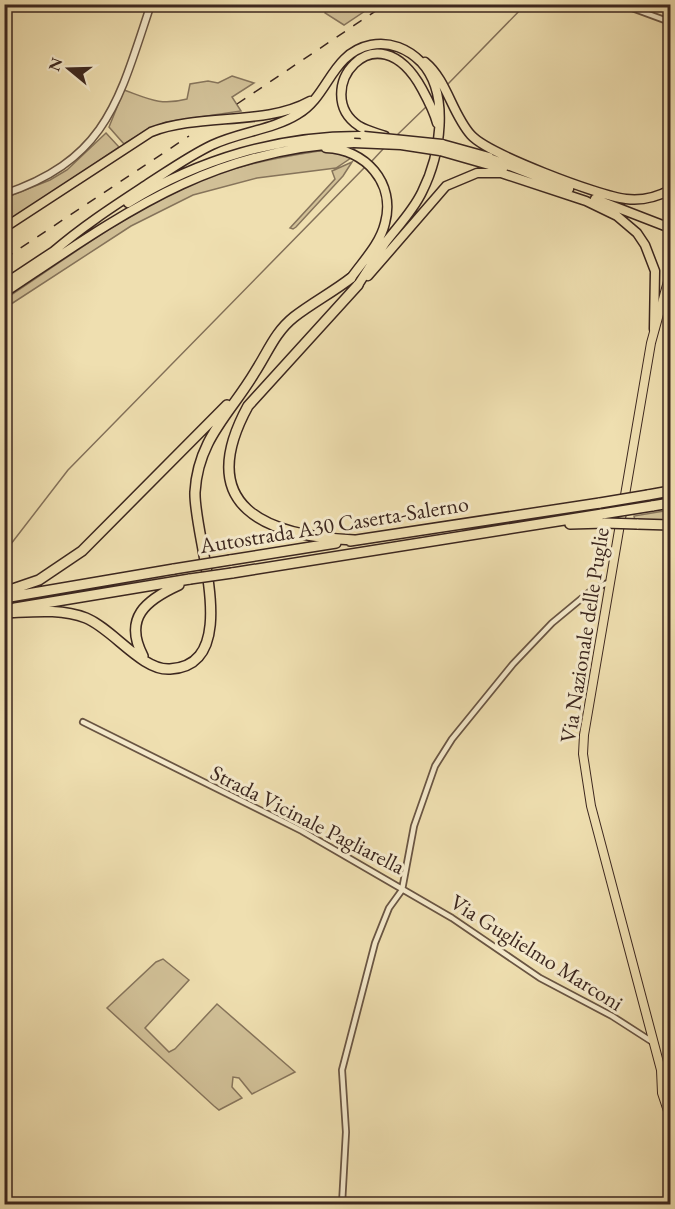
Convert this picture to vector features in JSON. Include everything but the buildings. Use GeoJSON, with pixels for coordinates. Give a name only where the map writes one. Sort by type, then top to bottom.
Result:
{"type":"FeatureCollection","features":[{"type":"Feature","properties":{"kind":"highway"},"geometry":{"type":"LineString","coordinates":[[54,251],[95,218],[196,153],[224,139],[295,116],[308,107],[334,69],[348,54],[371,45],[402,48],[432,74],[447,94],[464,127],[479,143],[539,170]]}},
{"type":"Feature","properties":{"kind":"highway"},"geometry":{"type":"LineString","coordinates":[[354,540],[312,538],[273,527],[255,517],[237,496],[228,470],[230,451],[238,425],[248,406],[385,244],[422,192],[431,170],[440,145],[440,116],[434,103],[405,65],[386,55],[364,57],[352,66],[343,82],[343,99],[349,116],[366,133]]}},
{"type":"Feature","properties":{"kind":"highway"},"geometry":{"type":"LineString","coordinates":[[432,74],[434,103]]}},
{"type":"Feature","properties":{"kind":"highway"},"geometry":{"type":"LineString","coordinates":[[4,228],[151,132],[171,125],[287,110],[311,100],[320,91]]}},
{"type":"Feature","properties":{"kind":"highway"},"geometry":{"type":"LineString","coordinates":[[4,284],[139,197],[198,167],[284,142],[366,133],[440,145],[539,170],[628,200],[647,199],[670,190]]}},
{"type":"Feature","properties":{"kind":"highway"},"geometry":{"type":"LineString","coordinates":[[4,293],[168,189],[228,164],[298,147],[354,143],[440,145],[586,201],[627,223],[645,245],[655,271],[654,329]]}},
{"type":"Feature","properties":{"kind":"highway"},"geometry":{"type":"LineString","coordinates":[[298,147],[331,148],[351,153],[367,162],[379,176],[388,200],[385,225],[354,282]]}},
{"type":"Feature","properties":{"kind":"highway"},"geometry":{"type":"LineString","coordinates":[[484,156],[669,227]]}},
{"type":"Feature","properties":{"kind":"highway"},"geometry":{"type":"LineString","coordinates":[[4,612],[49,611],[80,616],[110,631],[146,661],[161,669],[183,666],[202,653],[209,638],[209,590],[195,493],[206,445],[282,329],[294,317],[354,282],[389,254],[437,194],[455,181],[490,172],[536,183]]}},
{"type":"Feature","properties":{"kind":"highway"},"geometry":{"type":"LineString","coordinates":[[586,201],[612,206]]}},
{"type":"Feature","properties":{"kind":"highway"},"geometry":{"type":"LineString","coordinates":[[227,412],[267,383]]}},
{"type":"Feature","properties":{"kind":"highway"},"geometry":{"type":"LineString","coordinates":[[4,592],[39,580],[82,551],[242,391]]}},
{"type":"Feature","properties":{"kind":"highway","name":"Autostrada A30 Caserta-Salerno"},"geometry":{"type":"LineString","coordinates":[[4,598],[670,491]]}},
{"type":"Feature","properties":{"kind":"highway","name":"Autostrada A30 Caserta-Salerno"},"geometry":{"type":"LineString","coordinates":[[4,612],[190,579],[541,525],[603,518],[670,503]]}},
{"type":"Feature","properties":{"kind":"highway"},"geometry":{"type":"LineString","coordinates":[[603,518],[637,524],[670,525]]}},
{"type":"Feature","properties":{"kind":"highway"},"geometry":{"type":"LineString","coordinates":[[146,661],[136,638],[137,619],[142,609],[156,596],[190,579]]}},
{"type":"Feature","properties":{"kind":"main road","name":"Via Nazionale delle Puglie"},"geometry":{"type":"LineString","coordinates":[[670,274],[654,329],[584,735],[583,754],[591,807],[662,1070],[670,1117]]}},
{"type":"Feature","properties":{"kind":"main road","name":"Via Nazionale delle Puglie"},"geometry":{"type":"LineString","coordinates":[[662,1070],[670,1086],[666,1086],[665,1094]]}},
{"type":"Feature","properties":{"kind":"street"},"geometry":{"type":"LineString","coordinates":[[4,194],[43,180],[58,171],[84,150],[95,137],[115,102],[151,4]]}},
{"type":"Feature","properties":{"kind":"street"},"geometry":{"type":"LineString","coordinates":[[621,4],[670,22]]}},
{"type":"Feature","properties":{"kind":"street","name":"Strada Vicinale Pagliarella"},"geometry":{"type":"LineString","coordinates":[[83,722],[302,831],[402,890],[414,826],[423,795],[435,766],[452,738],[513,664],[552,623],[593,588],[610,582]]}},
{"type":"Feature","properties":{"kind":"street"},"geometry":{"type":"LineString","coordinates":[[342,1204],[346,1132],[342,1070],[375,943],[389,908],[402,890]]}},
{"type":"Feature","properties":{"kind":"street","name":"Via Guglielmo Marconi"},"geometry":{"type":"LineString","coordinates":[[402,890],[452,918],[540,978],[612,1016],[654,1043]]}},
{"type":"Feature","properties":{"kind":"shaded area"},"geometry":{"type":"Polygon","coordinates":[[[328,4],[374,5],[344,25],[325,13],[328,4]]]}},
{"type":"Feature","properties":{"kind":"shaded area"},"geometry":{"type":"Polygon","coordinates":[[[232,76],[254,83],[232,97],[241,111],[166,122],[124,144],[109,127],[124,90],[162,102],[178,101],[187,99],[190,84],[208,81],[218,83],[232,76]]]}},
{"type":"Feature","properties":{"kind":"shaded area"},"geometry":{"type":"Polygon","coordinates":[[[106,133],[119,147],[5,224],[5,198],[50,180],[67,170],[106,133]]]}},
{"type":"Feature","properties":{"kind":"shaded area"},"geometry":{"type":"Polygon","coordinates":[[[319,151],[337,153],[351,158],[336,168],[257,178],[193,195],[131,226],[5,308],[5,299],[94,239],[187,186],[235,168],[319,151]]]}},
{"type":"Feature","properties":{"kind":"shaded area"},"geometry":{"type":"Polygon","coordinates":[[[352,162],[343,176],[296,227],[290,228],[335,179],[332,171],[352,162]]]}},
{"type":"Feature","properties":{"kind":"shaded area"},"geometry":{"type":"Polygon","coordinates":[[[670,510],[670,523],[635,521],[634,516],[670,510]]]}},
{"type":"Feature","properties":{"kind":"shaded area"},"geometry":{"type":"Polygon","coordinates":[[[163,959],[189,980],[145,1028],[169,1052],[175,1049],[217,1004],[295,1072],[252,1094],[239,1078],[233,1077],[232,1087],[242,1098],[219,1110],[214,1106],[107,1008],[156,962],[163,959]]]}},
{"type":"Feature","properties":{"kind":"waterway"},"geometry":{"type":"LineString","coordinates":[[447,85],[526,4]]}},
{"type":"Feature","properties":{"kind":"waterway"},"geometry":{"type":"LineString","coordinates":[[396,136],[427,106]]}},
{"type":"Feature","properties":{"kind":"waterway"},"geometry":{"type":"LineString","coordinates":[[371,162],[384,148]]}},
{"type":"Feature","properties":{"kind":"waterway"},"geometry":{"type":"LineString","coordinates":[[4,553],[68,470],[365,167]]}},
{"type":"Feature","properties":{"kind":"railway"},"geometry":{"type":"LineString","coordinates":[[237,104],[386,4]]}},
{"type":"Feature","properties":{"kind":"railway"},"geometry":{"type":"LineString","coordinates":[[4,259],[189,136]]}}]}
